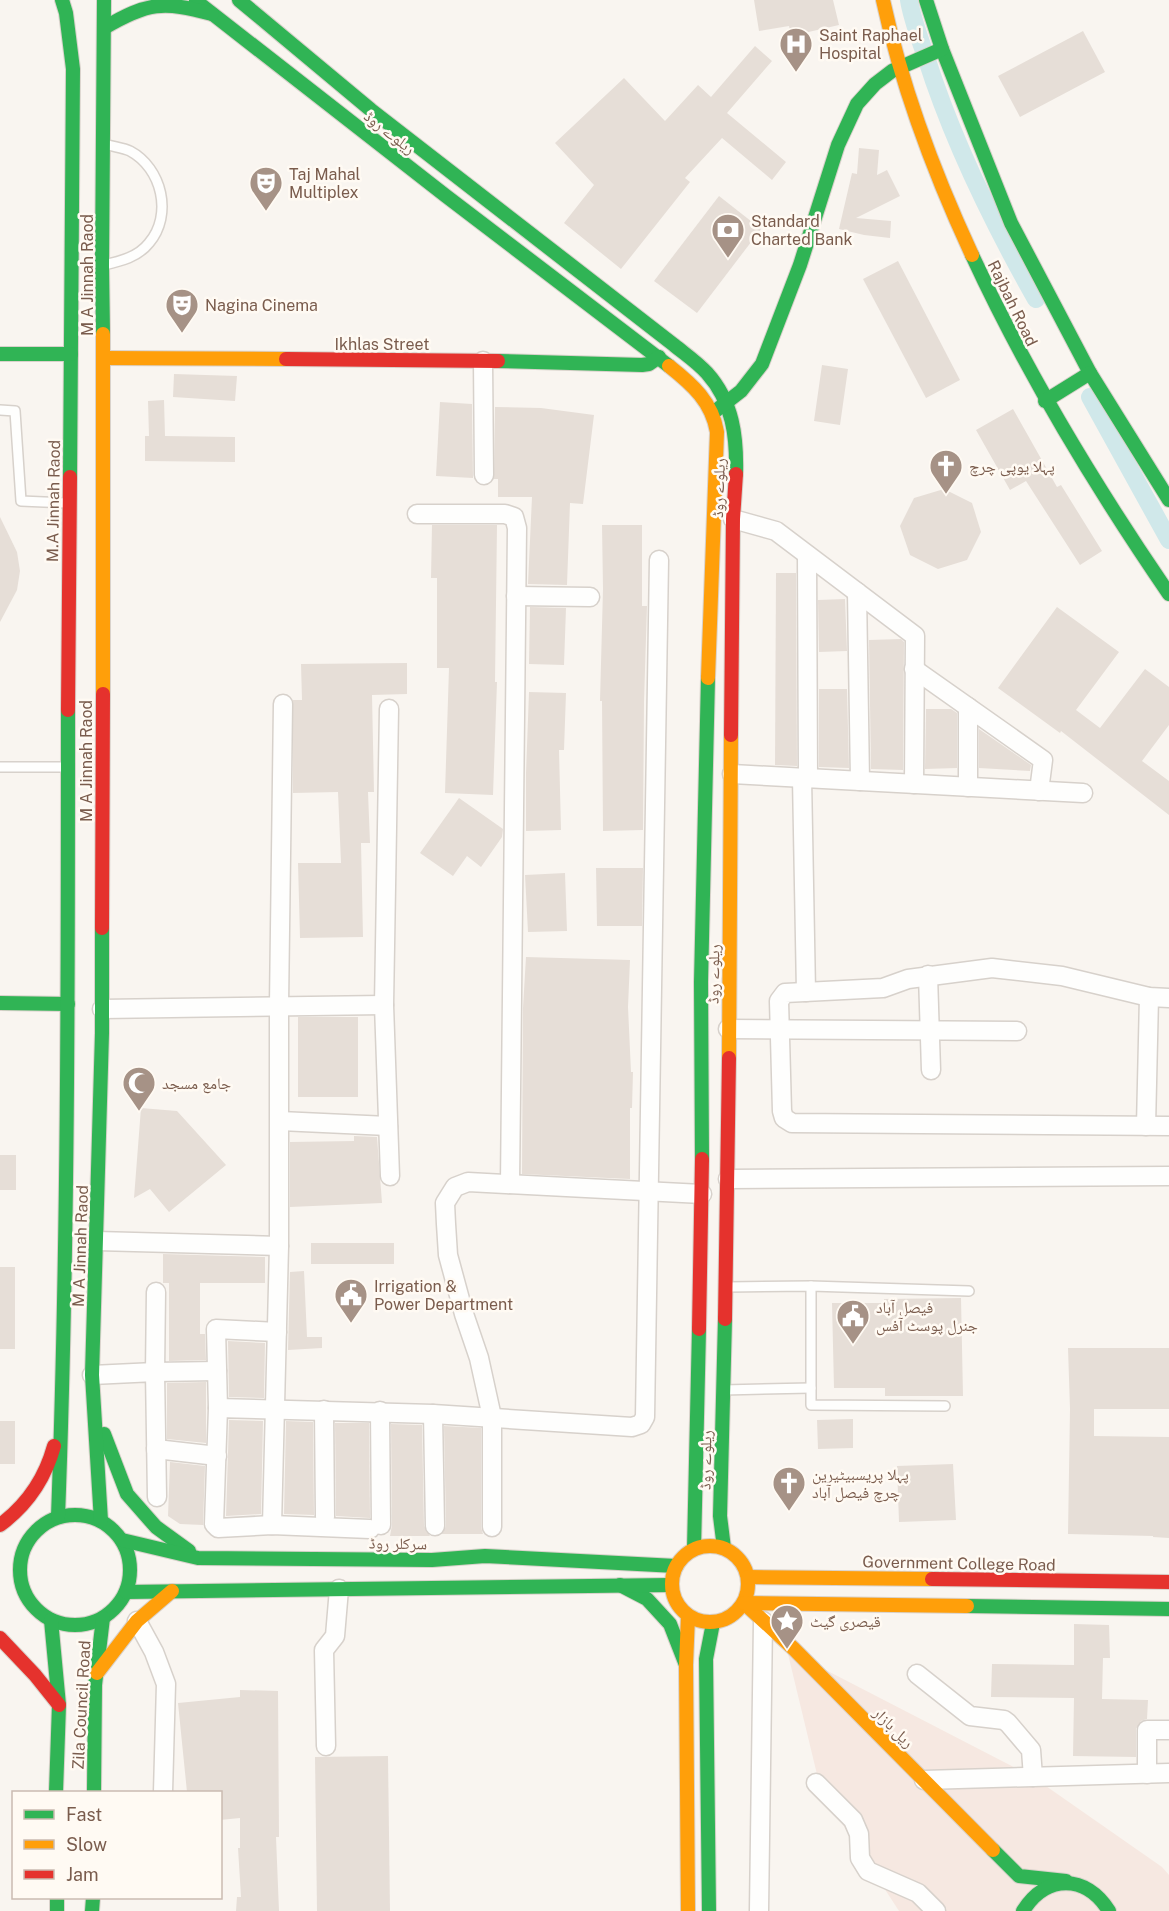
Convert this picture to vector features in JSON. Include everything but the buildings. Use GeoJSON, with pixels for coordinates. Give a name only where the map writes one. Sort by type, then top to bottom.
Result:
{"type":"FeatureCollection","features":[{"type":"Feature","properties":{"kind":"main road","name":"M.A Jinnah Raod"},"geometry":{"type":"LineString","coordinates":[[62,0],[66,13],[73,69],[68,1004]]}},
{"type":"Feature","properties":{"kind":"main road","name":"M A Jinnah Raod"},"geometry":{"type":"LineString","coordinates":[[58,1517],[78,1404],[92,1375],[97,1241],[102,1009],[104,0]]}},
{"type":"Feature","properties":{"kind":"main road","name":"ریلوے روڈ"},"geometry":{"type":"LineString","coordinates":[[194,0],[658,357],[701,393],[709,403],[717,424],[706,713],[701,982],[702,1194],[694,1549]]}},
{"type":"Feature","properties":{"kind":"main road","name":"ریلوے روڈ"},"geometry":{"type":"LineString","coordinates":[[239,0],[371,110],[674,345],[705,371],[728,402],[734,426],[736,449],[733,519],[728,1179],[720,1516],[724,1548]]}},
{"type":"Feature","properties":{"kind":"main road","name":"Rajbah Road"},"geometry":{"type":"LineString","coordinates":[[883,0],[898,67],[923,138],[969,252],[1117,520],[1169,594]]}},
{"type":"Feature","properties":{"kind":"main road","name":"Rajbah Road"},"geometry":{"type":"LineString","coordinates":[[926,0],[937,51],[1011,223],[1088,374],[1169,500]]}},
{"type":"Feature","properties":{"kind":"main road"},"geometry":{"type":"LineString","coordinates":[[104,28],[123,14],[150,2],[178,2],[212,14]]}},
{"type":"Feature","properties":{"kind":"main road"},"geometry":{"type":"LineString","coordinates":[[52,20],[73,69]]}},
{"type":"Feature","properties":{"kind":"main road"},"geometry":{"type":"LineString","coordinates":[[713,412],[746,388],[762,364],[820,204],[837,145],[852,110],[876,83],[898,67],[937,51]]}},
{"type":"Feature","properties":{"kind":"main road"},"geometry":{"type":"LineString","coordinates":[[0,354],[70,354]]}},
{"type":"Feature","properties":{"kind":"main road","name":"Ikhlas Street"},"geometry":{"type":"LineString","coordinates":[[104,358],[483,361],[642,365],[649,364],[658,357]]}},
{"type":"Feature","properties":{"kind":"main road"},"geometry":{"type":"LineString","coordinates":[[1048,398],[1088,374]]}},
{"type":"Feature","properties":{"kind":"main road"},"geometry":{"type":"LineString","coordinates":[[0,1003],[68,1004]]}},
{"type":"Feature","properties":{"kind":"main road","name":"M A Jinnah Raod"},"geometry":{"type":"LineString","coordinates":[[68,1004],[78,1404],[101,1521]]}},
{"type":"Feature","properties":{"kind":"main road"},"geometry":{"type":"LineString","coordinates":[[0,1525],[32,1494],[78,1404]]}},
{"type":"Feature","properties":{"kind":"main road"},"geometry":{"type":"LineString","coordinates":[[78,1404],[127,1494],[156,1527],[198,1558]]}},
{"type":"Feature","properties":{"kind":"main road"},"geometry":{"type":"LineString","coordinates":[[80,1515],[101,1521],[122,1540],[129,1556],[130,1574],[126,1592],[117,1607],[103,1618],[86,1624],[68,1625],[51,1620],[36,1610],[25,1595],[20,1577],[21,1559],[27,1541],[40,1526],[58,1517],[80,1515]]}},
{"type":"Feature","properties":{"kind":"main road","name":"سرکلر روڈ"},"geometry":{"type":"LineString","coordinates":[[122,1540],[198,1558],[432,1560],[485,1556],[676,1566]]}},
{"type":"Feature","properties":{"kind":"main road"},"geometry":{"type":"LineString","coordinates":[[9,1545],[27,1541]]}},
{"type":"Feature","properties":{"kind":"main road"},"geometry":{"type":"LineString","coordinates":[[709,1545],[724,1548],[744,1565],[748,1577],[748,1590],[744,1603],[736,1613],[725,1620],[712,1623],[700,1622],[679,1608],[673,1597],[671,1585],[676,1566],[687,1553],[694,1549],[709,1545]]}},
{"type":"Feature","properties":{"kind":"main road","name":"Government College Road"},"geometry":{"type":"LineString","coordinates":[[748,1577],[1169,1582]]}},
{"type":"Feature","properties":{"kind":"main road"},"geometry":{"type":"LineString","coordinates":[[1125,1608],[1128,1582]]}},
{"type":"Feature","properties":{"kind":"main road"},"geometry":{"type":"LineString","coordinates":[[620,1585],[647,1599],[670,1624],[686,1665]]}},
{"type":"Feature","properties":{"kind":"main road"},"geometry":{"type":"LineString","coordinates":[[126,1592],[671,1585]]}},
{"type":"Feature","properties":{"kind":"main road"},"geometry":{"type":"LineString","coordinates":[[97,1673],[137,1621],[172,1591]]}},
{"type":"Feature","properties":{"kind":"main road"},"geometry":{"type":"LineString","coordinates":[[8,1594],[25,1595]]}},
{"type":"Feature","properties":{"kind":"main road"},"geometry":{"type":"LineString","coordinates":[[744,1603],[1169,1609]]}},
{"type":"Feature","properties":{"kind":"main road","name":"ریل بازار"},"geometry":{"type":"LineString","coordinates":[[744,1603],[794,1649],[1019,1876]]}},
{"type":"Feature","properties":{"kind":"main road"},"geometry":{"type":"LineString","coordinates":[[688,1616],[686,1665],[688,1911]]}},
{"type":"Feature","properties":{"kind":"main road","name":"Zila Council Road"},"geometry":{"type":"LineString","coordinates":[[94,1791],[97,1673],[103,1618]]}},
{"type":"Feature","properties":{"kind":"main road","name":"Zila Council Road"},"geometry":{"type":"LineString","coordinates":[[51,1620],[59,1706],[56,1791]]}},
{"type":"Feature","properties":{"kind":"main road"},"geometry":{"type":"LineString","coordinates":[[709,1911],[706,1659],[712,1623]]}},
{"type":"Feature","properties":{"kind":"main road"},"geometry":{"type":"LineString","coordinates":[[0,1638],[35,1675],[59,1706]]}},
{"type":"Feature","properties":{"kind":"main road"},"geometry":{"type":"LineString","coordinates":[[1022,1911],[1019,1876],[1082,1884],[1095,1892],[1106,1903],[1109,1911]]}},
{"type":"Feature","properties":{"kind":"main road"},"geometry":{"type":"LineString","coordinates":[[1022,1911],[1026,1903],[1037,1892],[1051,1884],[1066,1881]]}},
{"type":"Feature","properties":{"kind":"street"},"geometry":{"type":"LineString","coordinates":[[483,361],[484,475]]}},
{"type":"Feature","properties":{"kind":"street"},"geometry":{"type":"LineString","coordinates":[[417,514],[505,514],[514,517],[517,528],[510,1184]]}},
{"type":"Feature","properties":{"kind":"street"},"geometry":{"type":"LineString","coordinates":[[733,519],[776,531],[915,636],[914,784]]}},
{"type":"Feature","properties":{"kind":"street"},"geometry":{"type":"LineString","coordinates":[[806,992],[807,555]]}},
{"type":"Feature","properties":{"kind":"street"},"geometry":{"type":"LineString","coordinates":[[218,1408],[380,1411],[632,1427],[641,1424],[645,1417],[659,560]]}},
{"type":"Feature","properties":{"kind":"street"},"geometry":{"type":"LineString","coordinates":[[857,592],[860,781]]}},
{"type":"Feature","properties":{"kind":"street"},"geometry":{"type":"LineString","coordinates":[[516,596],[590,597]]}},
{"type":"Feature","properties":{"kind":"street"},"geometry":{"type":"LineString","coordinates":[[915,669],[1043,760],[1039,790]]}},
{"type":"Feature","properties":{"kind":"street"},"geometry":{"type":"LineString","coordinates":[[272,1525],[279,1246],[283,704]]}},
{"type":"Feature","properties":{"kind":"street"},"geometry":{"type":"LineString","coordinates":[[968,707],[968,787]]}},
{"type":"Feature","properties":{"kind":"street"},"geometry":{"type":"LineString","coordinates":[[389,709],[384,1005],[390,1176]]}},
{"type":"Feature","properties":{"kind":"street"},"geometry":{"type":"LineString","coordinates":[[732,774],[1083,793]]}},
{"type":"Feature","properties":{"kind":"street"},"geometry":{"type":"LineString","coordinates":[[1169,998],[1149,997],[1062,976],[992,968],[928,975],[883,988],[786,993],[779,1001],[782,1111],[784,1118],[792,1123],[1169,1126]]}},
{"type":"Feature","properties":{"kind":"street"},"geometry":{"type":"LineString","coordinates":[[928,975],[931,1070]]}},
{"type":"Feature","properties":{"kind":"street"},"geometry":{"type":"LineString","coordinates":[[1146,1126],[1149,997]]}},
{"type":"Feature","properties":{"kind":"street"},"geometry":{"type":"LineString","coordinates":[[102,1009],[384,1005]]}},
{"type":"Feature","properties":{"kind":"street"},"geometry":{"type":"LineString","coordinates":[[728,1029],[1017,1031]]}},
{"type":"Feature","properties":{"kind":"street"},"geometry":{"type":"LineString","coordinates":[[280,1121],[388,1126]]}},
{"type":"Feature","properties":{"kind":"street"},"geometry":{"type":"LineString","coordinates":[[728,1179],[1169,1176]]}},
{"type":"Feature","properties":{"kind":"street"},"geometry":{"type":"LineString","coordinates":[[492,1527],[492,1417],[448,1255],[445,1203],[455,1187],[468,1182],[702,1194]]}},
{"type":"Feature","properties":{"kind":"street"},"geometry":{"type":"LineString","coordinates":[[97,1241],[279,1246]]}},
{"type":"Feature","properties":{"kind":"street"},"geometry":{"type":"LineString","coordinates":[[156,1292],[157,1497]]}},
{"type":"Feature","properties":{"kind":"street"},"geometry":{"type":"LineString","coordinates":[[277,1332],[216,1329],[218,1408],[214,1524],[218,1528],[272,1525],[375,1527],[380,1411]]}},
{"type":"Feature","properties":{"kind":"street"},"geometry":{"type":"LineString","coordinates":[[92,1375],[217,1371]]}},
{"type":"Feature","properties":{"kind":"street"},"geometry":{"type":"LineString","coordinates":[[324,1410],[325,1517]]}},
{"type":"Feature","properties":{"kind":"street"},"geometry":{"type":"LineString","coordinates":[[433,1414],[435,1526]]}},
{"type":"Feature","properties":{"kind":"street"},"geometry":{"type":"LineString","coordinates":[[156,1449],[217,1456]]}},
{"type":"Feature","properties":{"kind":"street"},"geometry":{"type":"LineString","coordinates":[[326,1746],[324,1650],[335,1636],[339,1589]]}},
{"type":"Feature","properties":{"kind":"street"},"geometry":{"type":"LineString","coordinates":[[759,1911],[763,1620]]}},
{"type":"Feature","properties":{"kind":"street"},"geometry":{"type":"LineString","coordinates":[[137,1621],[154,1652],[166,1684],[163,1791]]}},
{"type":"Feature","properties":{"kind":"street"},"geometry":{"type":"LineString","coordinates":[[918,1674],[970,1716],[1004,1720],[1008,1723],[1031,1750],[1033,1777]]}},
{"type":"Feature","properties":{"kind":"street"},"geometry":{"type":"LineString","coordinates":[[1147,1774],[1147,1730],[1169,1730]]}},
{"type":"Feature","properties":{"kind":"street"},"geometry":{"type":"LineString","coordinates":[[924,1780],[1169,1773]]}},
{"type":"Feature","properties":{"kind":"street"},"geometry":{"type":"LineString","coordinates":[[816,1783],[853,1820],[859,1834],[860,1858],[868,1871],[918,1893],[936,1911]]}},
{"type":"Feature","properties":{"kind":"lane"},"geometry":{"type":"LineString","coordinates":[[102,266],[128,259],[149,243],[161,219],[162,192],[151,168],[130,151],[104,144]]}},
{"type":"Feature","properties":{"kind":"lane"},"geometry":{"type":"LineString","coordinates":[[0,411],[15,411],[21,501],[69,503]]}},
{"type":"Feature","properties":{"kind":"lane"},"geometry":{"type":"LineString","coordinates":[[0,767],[68,767]]}},
{"type":"Feature","properties":{"kind":"lane"},"geometry":{"type":"LineString","coordinates":[[725,1287],[811,1286],[969,1291]]}},
{"type":"Feature","properties":{"kind":"lane"},"geometry":{"type":"LineString","coordinates":[[811,1286],[811,1405],[945,1406]]}},
{"type":"Feature","properties":{"kind":"lane"},"geometry":{"type":"LineString","coordinates":[[723,1390],[811,1388]]}},
{"type":"Feature","properties":{"kind":"shaded area"},"geometry":{"type":"Polygon","coordinates":[[[787,1650],[1033,1777],[1162,1867],[1169,1875],[1169,1911],[899,1911],[821,1791],[787,1650]]]}},
{"type":"Feature","properties":{"kind":"waterway"},"geometry":{"type":"LineString","coordinates":[[909,0],[916,29],[936,88],[961,150],[1005,242],[1036,299]]}},
{"type":"Feature","properties":{"kind":"waterway"},"geometry":{"type":"LineString","coordinates":[[1090,397],[1169,540]]}},
{"type":"Feature","properties":{"kind":"traffic: fast"},"geometry":{"type":"LineString","coordinates":[[62,0],[66,13],[73,69],[70,477]]}},
{"type":"Feature","properties":{"kind":"traffic: fast"},"geometry":{"type":"LineString","coordinates":[[103,334],[104,0]]}},
{"type":"Feature","properties":{"kind":"traffic: fast"},"geometry":{"type":"LineString","coordinates":[[239,0],[371,110],[703,369],[716,384],[728,408],[736,447],[736,474]]}},
{"type":"Feature","properties":{"kind":"traffic: fast"},"geometry":{"type":"LineString","coordinates":[[926,0],[942,49],[1011,223],[1090,373],[1169,500]]}},
{"type":"Feature","properties":{"kind":"traffic: fast"},"geometry":{"type":"LineString","coordinates":[[196,1],[669,366]]}},
{"type":"Feature","properties":{"kind":"traffic: fast"},"geometry":{"type":"LineString","coordinates":[[104,28],[133,13],[156,6],[181,7],[212,14]]}},
{"type":"Feature","properties":{"kind":"traffic: fast"},"geometry":{"type":"LineString","coordinates":[[714,412],[741,391],[762,364],[800,265],[838,145],[857,104],[875,84],[892,71],[942,49]]}},
{"type":"Feature","properties":{"kind":"traffic: fast"},"geometry":{"type":"LineString","coordinates":[[972,255],[1063,429],[1169,594]]}},
{"type":"Feature","properties":{"kind":"traffic: fast"},"geometry":{"type":"LineString","coordinates":[[0,354],[71,354]]}},
{"type":"Feature","properties":{"kind":"traffic: fast"},"geometry":{"type":"LineString","coordinates":[[498,361],[642,365],[649,364],[659,357]]}},
{"type":"Feature","properties":{"kind":"traffic: fast"},"geometry":{"type":"LineString","coordinates":[[1045,401],[1090,373]]}},
{"type":"Feature","properties":{"kind":"traffic: fast"},"geometry":{"type":"LineString","coordinates":[[702,1159],[701,982],[708,678]]}},
{"type":"Feature","properties":{"kind":"traffic: fast"},"geometry":{"type":"LineString","coordinates":[[58,1517],[66,1214],[68,710]]}},
{"type":"Feature","properties":{"kind":"traffic: fast"},"geometry":{"type":"LineString","coordinates":[[101,1521],[92,1375],[102,1033],[102,928]]}},
{"type":"Feature","properties":{"kind":"traffic: fast"},"geometry":{"type":"LineString","coordinates":[[0,1003],[68,1004]]}},
{"type":"Feature","properties":{"kind":"traffic: fast"},"geometry":{"type":"LineString","coordinates":[[724,1548],[720,1516],[725,1319]]}},
{"type":"Feature","properties":{"kind":"traffic: fast"},"geometry":{"type":"LineString","coordinates":[[694,1549],[699,1329]]}},
{"type":"Feature","properties":{"kind":"traffic: fast"},"geometry":{"type":"LineString","coordinates":[[104,1434],[127,1494],[156,1527],[189,1551]]}},
{"type":"Feature","properties":{"kind":"traffic: fast"},"geometry":{"type":"LineString","coordinates":[[75,1515],[96,1519],[114,1531],[126,1549],[130,1570],[126,1591],[114,1609],[96,1621],[75,1625],[54,1621],[36,1609],[24,1591],[20,1570],[24,1549],[36,1531],[54,1519],[75,1515]]}},
{"type":"Feature","properties":{"kind":"traffic: fast"},"geometry":{"type":"LineString","coordinates":[[122,1540],[198,1558],[432,1560],[485,1556],[676,1566]]}},
{"type":"Feature","properties":{"kind":"traffic: fast"},"geometry":{"type":"LineString","coordinates":[[620,1585],[647,1599],[670,1624],[686,1665]]}},
{"type":"Feature","properties":{"kind":"traffic: fast"},"geometry":{"type":"LineString","coordinates":[[126,1592],[671,1585]]}},
{"type":"Feature","properties":{"kind":"traffic: fast"},"geometry":{"type":"LineString","coordinates":[[967,1606],[1169,1609]]}},
{"type":"Feature","properties":{"kind":"traffic: fast"},"geometry":{"type":"LineString","coordinates":[[94,1791],[95,1685],[103,1618]]}},
{"type":"Feature","properties":{"kind":"traffic: fast"},"geometry":{"type":"LineString","coordinates":[[51,1620],[59,1705],[56,1791]]}},
{"type":"Feature","properties":{"kind":"traffic: fast"},"geometry":{"type":"LineString","coordinates":[[709,1911],[706,1659],[713,1623]]}},
{"type":"Feature","properties":{"kind":"traffic: fast"},"geometry":{"type":"LineString","coordinates":[[993,1850],[1019,1876],[1066,1881]]}},
{"type":"Feature","properties":{"kind":"traffic: fast"},"geometry":{"type":"LineString","coordinates":[[1023,1911],[1043,1890],[1066,1883],[1089,1890],[1109,1911]]}},
{"type":"Feature","properties":{"kind":"traffic: fast"},"geometry":{"type":"LineString","coordinates":[[57,1899],[57,1911]]}},
{"type":"Feature","properties":{"kind":"traffic: fast"},"geometry":{"type":"LineString","coordinates":[[92,1911],[93,1899]]}},
{"type":"Feature","properties":{"kind":"traffic: slow"},"geometry":{"type":"LineString","coordinates":[[883,0],[909,98],[920,130],[972,255]]}},
{"type":"Feature","properties":{"kind":"traffic: slow"},"geometry":{"type":"LineString","coordinates":[[103,334],[103,694]]}},
{"type":"Feature","properties":{"kind":"traffic: slow"},"geometry":{"type":"LineString","coordinates":[[104,358],[286,359]]}},
{"type":"Feature","properties":{"kind":"traffic: slow"},"geometry":{"type":"LineString","coordinates":[[669,366],[686,380],[706,403],[717,432],[708,678]]}},
{"type":"Feature","properties":{"kind":"traffic: slow"},"geometry":{"type":"LineString","coordinates":[[729,1058],[731,735]]}},
{"type":"Feature","properties":{"kind":"traffic: slow"},"geometry":{"type":"LineString","coordinates":[[718,1546],[731,1552],[742,1563],[748,1576],[748,1584],[746,1599],[731,1616],[718,1622],[702,1622],[689,1616],[674,1599],[672,1576],[678,1563],[695,1548],[718,1546]]}},
{"type":"Feature","properties":{"kind":"traffic: slow"},"geometry":{"type":"LineString","coordinates":[[748,1577],[932,1579]]}},
{"type":"Feature","properties":{"kind":"traffic: slow"},"geometry":{"type":"LineString","coordinates":[[97,1673],[137,1621],[172,1591]]}},
{"type":"Feature","properties":{"kind":"traffic: slow"},"geometry":{"type":"LineString","coordinates":[[744,1603],[794,1649],[993,1850]]}},
{"type":"Feature","properties":{"kind":"traffic: slow"},"geometry":{"type":"LineString","coordinates":[[744,1603],[967,1606]]}},
{"type":"Feature","properties":{"kind":"traffic: slow"},"geometry":{"type":"LineString","coordinates":[[688,1616],[686,1665],[688,1911]]}},
{"type":"Feature","properties":{"kind":"traffic: jam"},"geometry":{"type":"LineString","coordinates":[[286,359],[498,361]]}},
{"type":"Feature","properties":{"kind":"traffic: jam"},"geometry":{"type":"LineString","coordinates":[[731,735],[733,519],[736,474]]}},
{"type":"Feature","properties":{"kind":"traffic: jam"},"geometry":{"type":"LineString","coordinates":[[68,710],[70,477]]}},
{"type":"Feature","properties":{"kind":"traffic: jam"},"geometry":{"type":"LineString","coordinates":[[102,928],[103,694]]}},
{"type":"Feature","properties":{"kind":"traffic: jam"},"geometry":{"type":"LineString","coordinates":[[725,1319],[729,1058]]}},
{"type":"Feature","properties":{"kind":"traffic: jam"},"geometry":{"type":"LineString","coordinates":[[699,1329],[702,1159]]}},
{"type":"Feature","properties":{"kind":"traffic: jam"},"geometry":{"type":"LineString","coordinates":[[0,1525],[19,1509],[34,1490],[46,1469],[54,1446]]}},
{"type":"Feature","properties":{"kind":"traffic: jam"},"geometry":{"type":"LineString","coordinates":[[932,1579],[1169,1582]]}},
{"type":"Feature","properties":{"kind":"traffic: jam"},"geometry":{"type":"LineString","coordinates":[[0,1638],[35,1675],[59,1705]]}},
{"type":"Feature","properties":{"kind":"place","name":"Saint Raphael Hospital"},"geometry":{"type":"Point","coordinates":[796,73]}},
{"type":"Feature","properties":{"kind":"place","name":"Taj Mahal Multiplex"},"geometry":{"type":"Point","coordinates":[266,212]}},
{"type":"Feature","properties":{"kind":"place","name":"Standard Charted Bank"},"geometry":{"type":"Point","coordinates":[728,259]}},
{"type":"Feature","properties":{"kind":"place","name":"Nagina Cinema"},"geometry":{"type":"Point","coordinates":[182,334]}},
{"type":"Feature","properties":{"kind":"place","name":"پہلا یوپی چرچ"},"geometry":{"type":"Point","coordinates":[946,495]}},
{"type":"Feature","properties":{"kind":"place","name":"جامع مسجد"},"geometry":{"type":"Point","coordinates":[139,1112]}},
{"type":"Feature","properties":{"kind":"place","name":"Irrigation & Power Department"},"geometry":{"type":"Point","coordinates":[351,1324]}},
{"type":"Feature","properties":{"kind":"place","name":"فیصل آباد جنرل پوسٹ آفس"},"geometry":{"type":"Point","coordinates":[853,1345]}},
{"type":"Feature","properties":{"kind":"place","name":"پہلا پریسبیٹیرین چرچ فیصل آباد"},"geometry":{"type":"Point","coordinates":[789,1512]}},
{"type":"Feature","properties":{"kind":"place","name":"قیصری گیٹ"},"geometry":{"type":"Point","coordinates":[787,1650]}}]}
